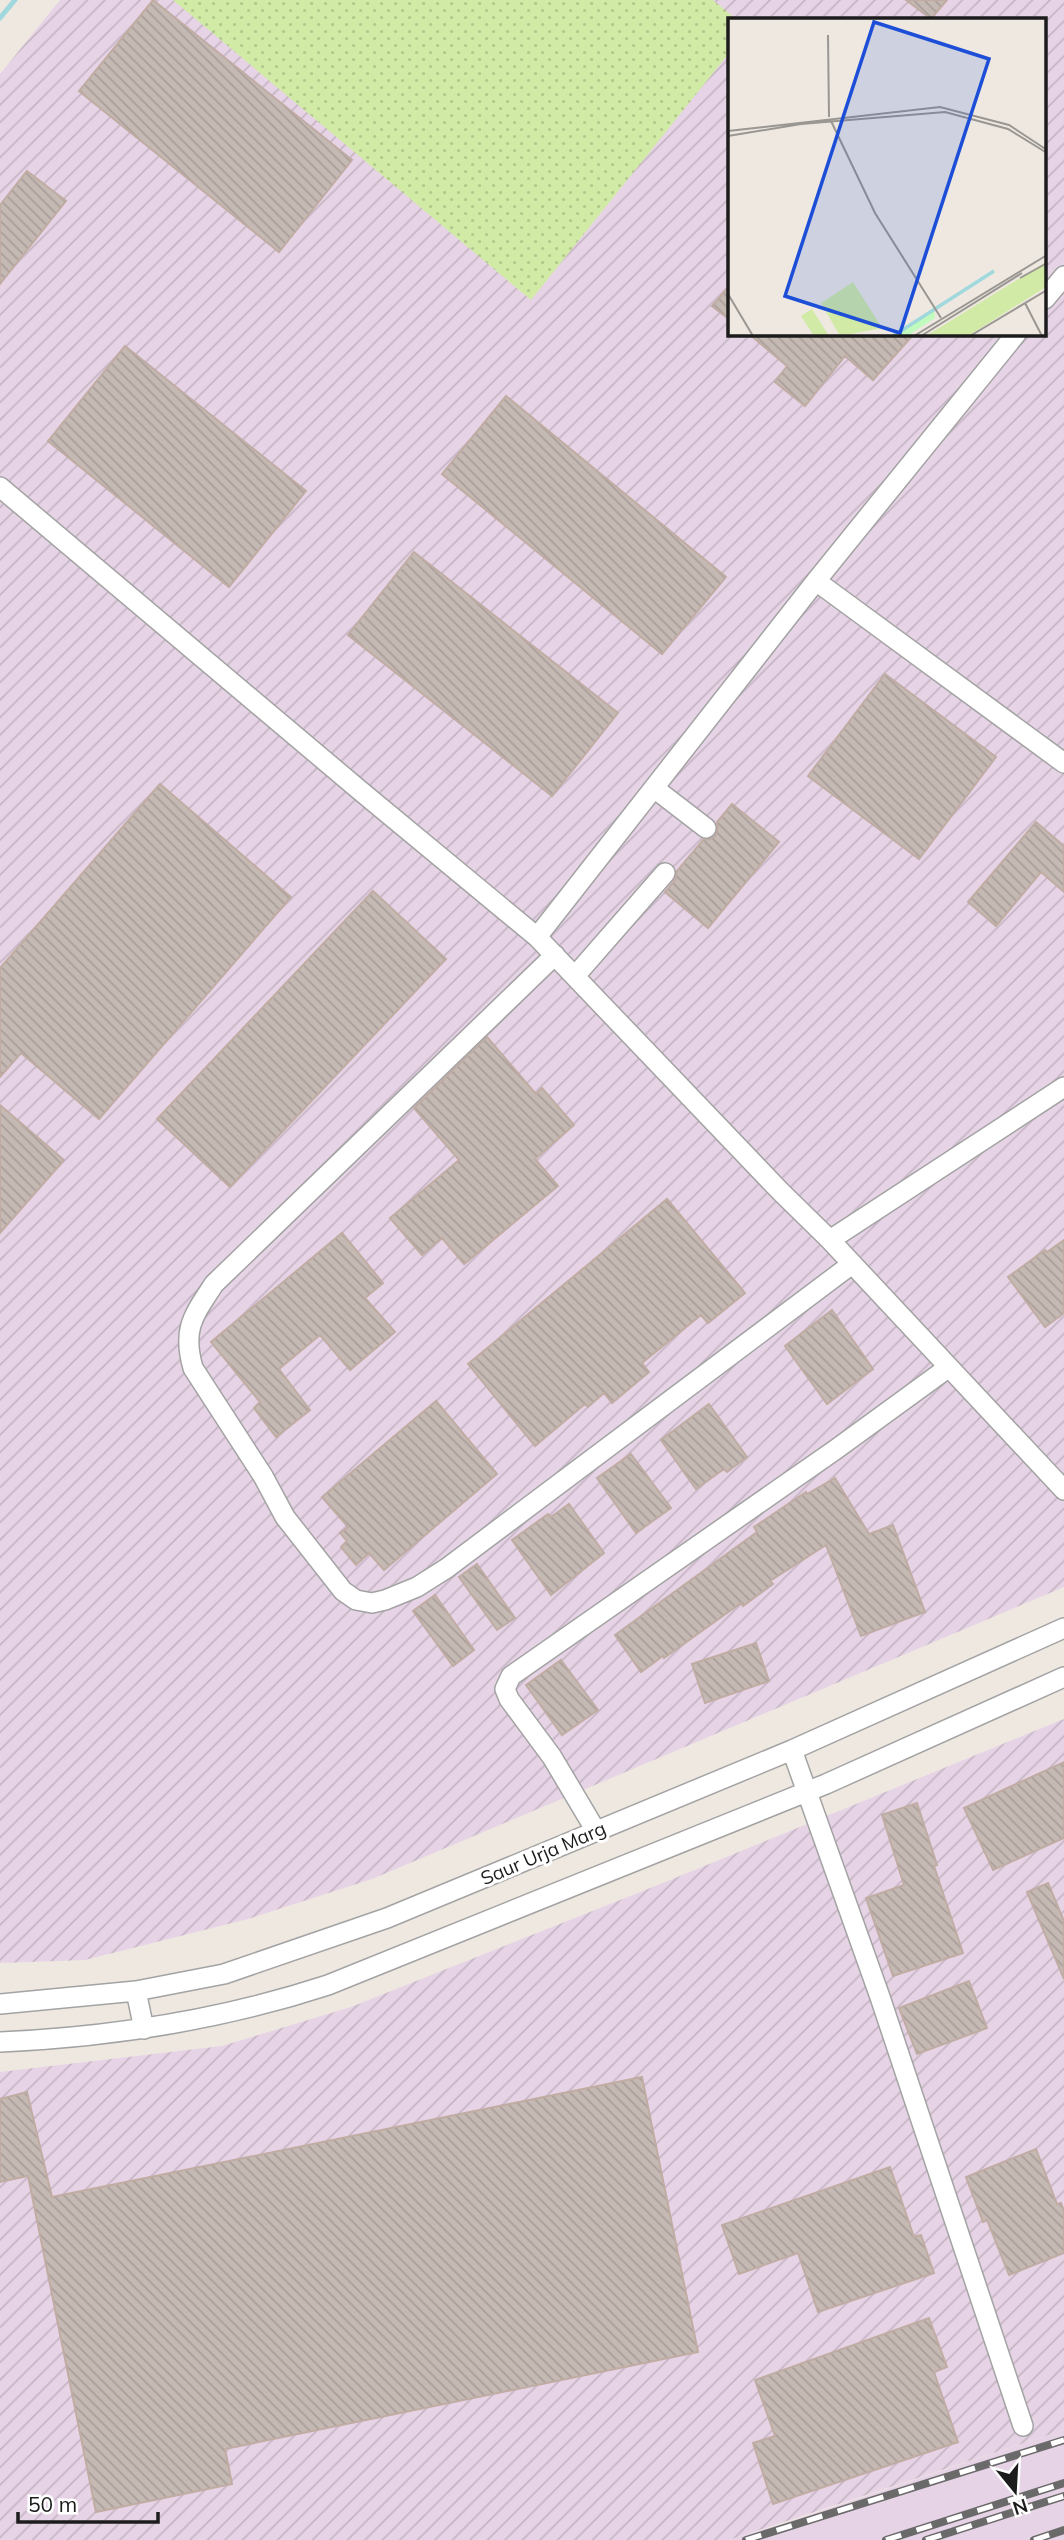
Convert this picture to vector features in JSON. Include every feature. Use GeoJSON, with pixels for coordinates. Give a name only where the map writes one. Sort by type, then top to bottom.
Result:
{"type":"FeatureCollection","features":[{"type":"Feature","properties":{"kind":"street"},"geometry":{"type":"LineString","coordinates":[[1046,298],[1064,276]]}},
{"type":"Feature","properties":{"kind":"street"},"geometry":{"type":"LineString","coordinates":[[537,937],[817,580],[1014,336]]}},
{"type":"Feature","properties":{"kind":"street"},"geometry":{"type":"LineString","coordinates":[[0,487],[537,937],[830,1240],[1064,1489]]}},
{"type":"Feature","properties":{"kind":"street"},"geometry":{"type":"LineString","coordinates":[[817,580],[1064,763]]}},
{"type":"Feature","properties":{"kind":"street"},"geometry":{"type":"LineString","coordinates":[[654,788],[706,828]]}},
{"type":"Feature","properties":{"kind":"street"},"geometry":{"type":"LineString","coordinates":[[575,976],[665,873]]}},
{"type":"Feature","properties":{"kind":"street"},"geometry":{"type":"LineString","coordinates":[[555,955],[214,1284],[195,1313],[187,1332],[193,1368],[285,1517],[343,1591],[356,1600],[372,1603],[417,1587],[447,1568],[852,1264]]}},
{"type":"Feature","properties":{"kind":"street"},"geometry":{"type":"LineString","coordinates":[[830,1240],[1064,1087]]}},
{"type":"Feature","properties":{"kind":"street"},"geometry":{"type":"LineString","coordinates":[[596,1831],[552,1757],[509,1699],[505,1689],[511,1676],[835,1450],[949,1367]]}},
{"type":"Feature","properties":{"kind":"street","name":"Saur Urja Marg"},"geometry":{"type":"LineString","coordinates":[[0,2004],[136,1990],[225,1974],[387,1918],[792,1750],[1064,1628]]}},
{"type":"Feature","properties":{"kind":"street","name":"Saur Urja Marg"},"geometry":{"type":"LineString","coordinates":[[0,2042],[89,2037],[225,2015],[328,1984],[806,1791],[1064,1677]]}},
{"type":"Feature","properties":{"kind":"street"},"geometry":{"type":"LineString","coordinates":[[792,1750],[880,1997],[1023,2426]]}},
{"type":"Feature","properties":{"kind":"street"},"geometry":{"type":"LineString","coordinates":[[136,1990],[144,2029]]}},
{"type":"Feature","properties":{"kind":"shaded area"},"geometry":{"type":"Polygon","coordinates":[[[60,0],[1064,0],[1064,1587],[372,1879],[248,1919],[85,1960],[0,1963],[0,74],[60,0]]]}},
{"type":"Feature","properties":{"kind":"shaded area"},"geometry":{"type":"Polygon","coordinates":[[[1064,1719],[1064,2430],[729,2540],[0,2540],[0,2072],[222,2046],[351,2007],[1064,1719]]]}},
{"type":"Feature","properties":{"kind":"shaded area"},"geometry":{"type":"Polygon","coordinates":[[[1064,2430],[1064,2540],[729,2540],[782,2524],[1064,2430]]]}},
{"type":"Feature","properties":{"kind":"green space"},"geometry":{"type":"Polygon","coordinates":[[[173,0],[713,0],[735,18],[728,18],[728,54],[531,300],[173,0]]]}},
{"type":"Feature","properties":{"kind":"building"},"geometry":{"type":"Polygon","coordinates":[[[153,0],[352,160],[279,252],[79,91],[153,0]]]}},
{"type":"Feature","properties":{"kind":"building"},"geometry":{"type":"Polygon","coordinates":[[[906,0],[947,0],[930,18],[906,0]]]}},
{"type":"Feature","properties":{"kind":"building"},"geometry":{"type":"Polygon","coordinates":[[[27,171],[66,201],[0,284],[0,205],[27,171]]]}},
{"type":"Feature","properties":{"kind":"building"},"geometry":{"type":"Polygon","coordinates":[[[728,287],[728,318],[712,306],[728,287]]]}},
{"type":"Feature","properties":{"kind":"building"},"geometry":{"type":"Polygon","coordinates":[[[751,336],[912,336],[873,380],[845,356],[805,406],[775,382],[787,366],[751,336]]]}},
{"type":"Feature","properties":{"kind":"building"},"geometry":{"type":"Polygon","coordinates":[[[125,346],[306,491],[229,587],[48,441],[125,346]]]}},
{"type":"Feature","properties":{"kind":"building"},"geometry":{"type":"Polygon","coordinates":[[[506,396],[726,577],[662,654],[442,474],[506,396]]]}},
{"type":"Feature","properties":{"kind":"building"},"geometry":{"type":"Polygon","coordinates":[[[414,552],[618,713],[552,796],[348,635],[414,552]]]}},
{"type":"Feature","properties":{"kind":"building"},"geometry":{"type":"Polygon","coordinates":[[[885,674],[996,757],[919,859],[808,776],[885,674]]]}},
{"type":"Feature","properties":{"kind":"building"},"geometry":{"type":"Polygon","coordinates":[[[160,784],[291,897],[99,1119],[21,1053],[0,1077],[0,968],[160,784]]]}},
{"type":"Feature","properties":{"kind":"building"},"geometry":{"type":"Polygon","coordinates":[[[732,804],[779,842],[708,928],[665,892],[675,880],[677,871],[703,840],[715,836],[717,822],[732,804]]]}},
{"type":"Feature","properties":{"kind":"building"},"geometry":{"type":"Polygon","coordinates":[[[1036,822],[1064,846],[1064,892],[1041,872],[996,926],[968,902],[1036,822]]]}},
{"type":"Feature","properties":{"kind":"building"},"geometry":{"type":"Polygon","coordinates":[[[373,891],[446,959],[230,1187],[157,1119],[373,891]]]}},
{"type":"Feature","properties":{"kind":"building"},"geometry":{"type":"Polygon","coordinates":[[[487,1037],[536,1094],[542,1088],[574,1125],[535,1159],[558,1186],[464,1264],[442,1238],[422,1255],[390,1218],[459,1160],[414,1108],[487,1037]]]}},
{"type":"Feature","properties":{"kind":"building"},"geometry":{"type":"Polygon","coordinates":[[[0,1105],[64,1160],[0,1233],[0,1105]]]}},
{"type":"Feature","properties":{"kind":"building"},"geometry":{"type":"Polygon","coordinates":[[[667,1199],[745,1293],[708,1323],[701,1315],[642,1363],[649,1372],[612,1403],[604,1393],[588,1407],[585,1404],[535,1446],[468,1364],[667,1199]]]}},
{"type":"Feature","properties":{"kind":"building"},"geometry":{"type":"Polygon","coordinates":[[[342,1233],[383,1283],[365,1298],[395,1332],[350,1370],[320,1335],[279,1369],[310,1410],[276,1437],[254,1408],[260,1402],[211,1342],[342,1233]]]}},
{"type":"Feature","properties":{"kind":"building"},"geometry":{"type":"Polygon","coordinates":[[[1064,1240],[1064,1313],[1045,1327],[1008,1277],[1045,1250],[1047,1252],[1064,1240]]]}},
{"type":"Feature","properties":{"kind":"building"},"geometry":{"type":"Polygon","coordinates":[[[832,1310],[873,1369],[827,1404],[785,1346],[832,1310]]]}},
{"type":"Feature","properties":{"kind":"building"},"geometry":{"type":"Polygon","coordinates":[[[436,1401],[497,1474],[384,1570],[369,1553],[356,1565],[341,1547],[347,1541],[340,1533],[348,1527],[322,1497],[436,1401]]]}},
{"type":"Feature","properties":{"kind":"building"},"geometry":{"type":"Polygon","coordinates":[[[709,1404],[747,1457],[696,1489],[661,1440],[709,1404]]]}},
{"type":"Feature","properties":{"kind":"building"},"geometry":{"type":"Polygon","coordinates":[[[631,1454],[671,1508],[636,1533],[597,1478],[631,1454]]]}},
{"type":"Feature","properties":{"kind":"building"},"geometry":{"type":"Polygon","coordinates":[[[835,1478],[869,1534],[893,1525],[925,1612],[861,1636],[826,1545],[770,1581],[773,1584],[743,1606],[741,1603],[641,1672],[615,1635],[757,1532],[754,1527],[806,1492],[807,1494],[835,1478]]]}},
{"type":"Feature","properties":{"kind":"building"},"geometry":{"type":"Polygon","coordinates":[[[569,1504],[604,1553],[551,1595],[512,1540],[548,1514],[551,1517],[569,1504]]]}},
{"type":"Feature","properties":{"kind":"building"},"geometry":{"type":"Polygon","coordinates":[[[477,1564],[515,1618],[497,1630],[459,1577],[477,1564]]]}},
{"type":"Feature","properties":{"kind":"building"},"geometry":{"type":"Polygon","coordinates":[[[435,1595],[474,1650],[453,1666],[413,1611],[435,1595]]]}},
{"type":"Feature","properties":{"kind":"building"},"geometry":{"type":"Polygon","coordinates":[[[756,1643],[769,1681],[705,1703],[692,1664],[756,1643]]]}},
{"type":"Feature","properties":{"kind":"building"},"geometry":{"type":"Polygon","coordinates":[[[561,1660],[598,1710],[562,1735],[526,1685],[561,1660]]]}},
{"type":"Feature","properties":{"kind":"building"},"geometry":{"type":"Polygon","coordinates":[[[1064,1762],[1064,1838],[993,1870],[964,1808],[1064,1762]]]}},
{"type":"Feature","properties":{"kind":"building"},"geometry":{"type":"Polygon","coordinates":[[[917,1803],[937,1865],[934,1866],[963,1953],[893,1976],[866,1898],[904,1885],[882,1815],[917,1803]]]}},
{"type":"Feature","properties":{"kind":"building"},"geometry":{"type":"Polygon","coordinates":[[[1048,1883],[1064,1921],[1064,1979],[1027,1892],[1048,1883]]]}},
{"type":"Feature","properties":{"kind":"building"},"geometry":{"type":"Polygon","coordinates":[[[969,1981],[987,2028],[917,2054],[899,2008],[969,1981]]]}},
{"type":"Feature","properties":{"kind":"building"},"geometry":{"type":"Polygon","coordinates":[[[642,2077],[698,2352],[225,2449],[232,2484],[96,2512],[28,2176],[0,2182],[0,2099],[27,2092],[52,2197],[642,2077]]]}},
{"type":"Feature","properties":{"kind":"building"},"geometry":{"type":"Polygon","coordinates":[[[1036,2149],[1057,2204],[1061,2203],[1064,2211],[1064,2253],[1009,2275],[987,2220],[983,2222],[966,2177],[1036,2149]]]}},
{"type":"Feature","properties":{"kind":"building"},"geometry":{"type":"Polygon","coordinates":[[[890,2167],[914,2237],[921,2235],[934,2273],[818,2312],[798,2253],[739,2274],[722,2225],[890,2167]]]}},
{"type":"Feature","properties":{"kind":"building"},"geometry":{"type":"Polygon","coordinates":[[[929,2318],[947,2367],[934,2372],[958,2442],[773,2504],[753,2443],[775,2436],[755,2380],[929,2318]]]}},
{"type":"Feature","properties":{"kind":"waterway"},"geometry":{"type":"LineString","coordinates":[[0,18],[15,0]]}},
{"type":"Feature","properties":{"kind":"railway"},"geometry":{"type":"LineString","coordinates":[[746,2540],[1064,2440]]}},
{"type":"Feature","properties":{"kind":"railway"},"geometry":{"type":"LineString","coordinates":[[886,2540],[1064,2483]]}},
{"type":"Feature","properties":{"kind":"railway"},"geometry":{"type":"LineString","coordinates":[[926,2540],[1064,2496]]}},
{"type":"Feature","properties":{"kind":"railway"},"geometry":{"type":"LineString","coordinates":[[1034,2540],[1064,2530]]}}]}
